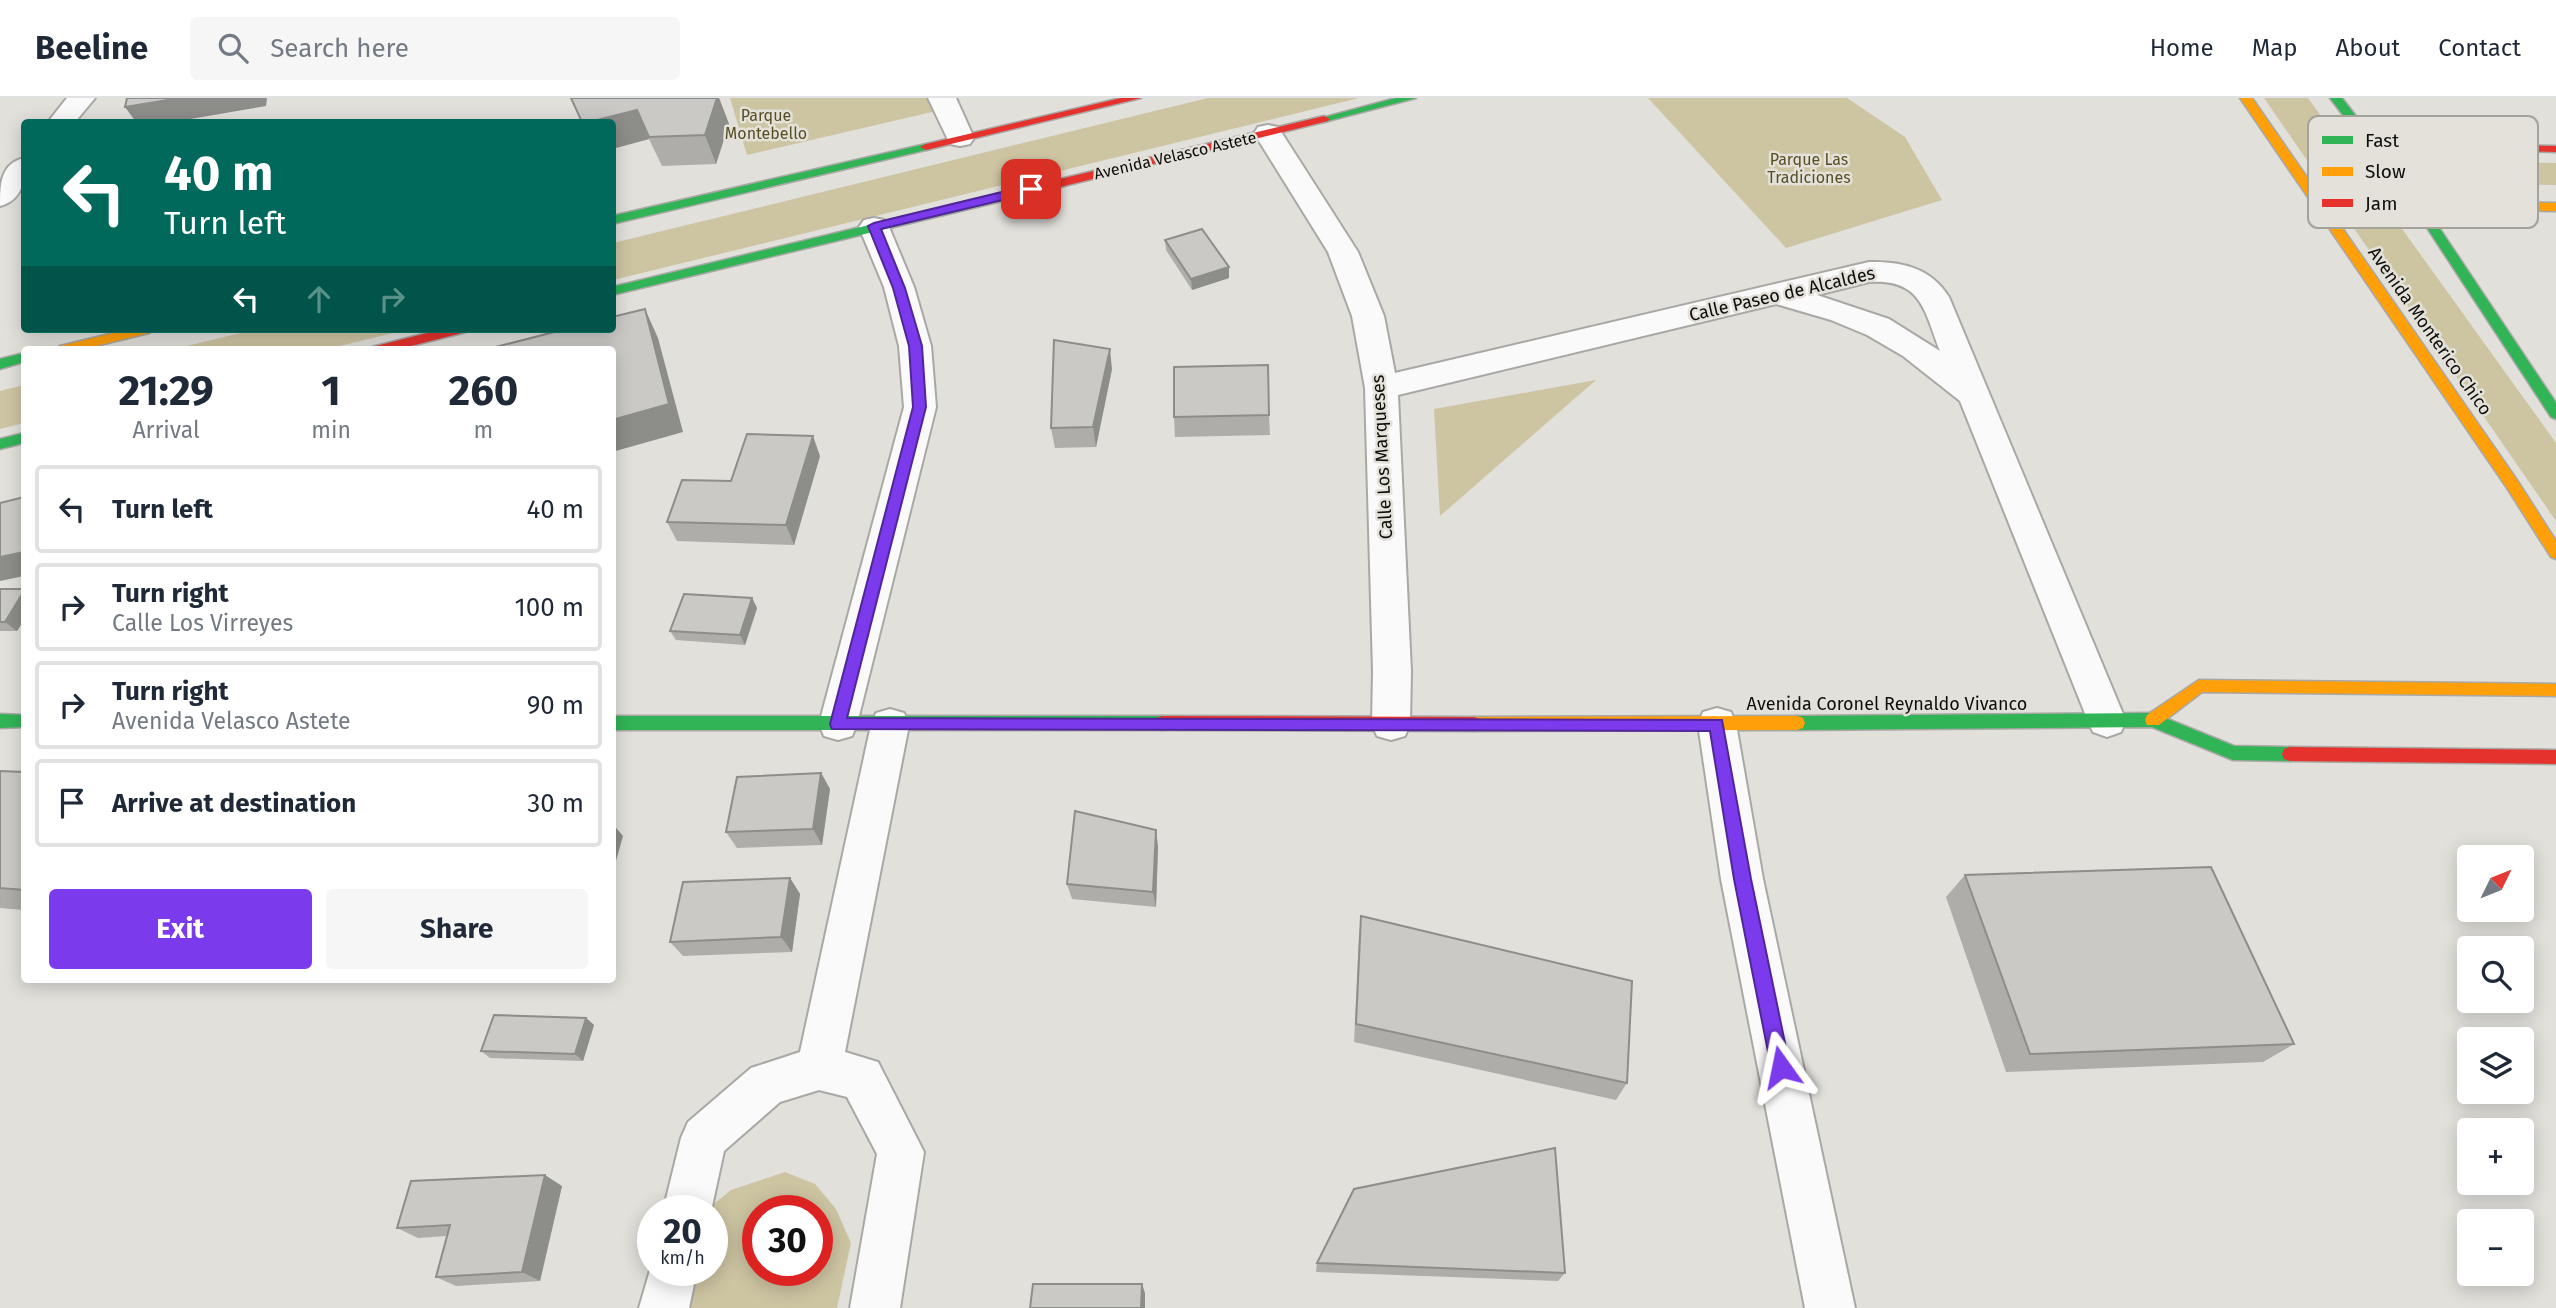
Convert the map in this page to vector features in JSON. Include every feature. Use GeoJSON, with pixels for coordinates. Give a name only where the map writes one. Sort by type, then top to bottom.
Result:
{"type":"FeatureCollection","features":[{"type":"Feature","properties":{"kind":"street"},"geometry":{"type":"LineString","coordinates":[[64,119],[81,98]]}},
{"type":"Feature","properties":{"kind":"street"},"geometry":{"type":"LineString","coordinates":[[943,98],[960,138]]}},
{"type":"Feature","properties":{"kind":"street"},"geometry":{"type":"LineString","coordinates":[[616,219],[1135,98]]}},
{"type":"Feature","properties":{"kind":"street","name":"Avenida Velasco Astete"},"geometry":{"type":"LineString","coordinates":[[616,291],[874,226],[1410,98]]}},
{"type":"Feature","properties":{"kind":"street","name":"Avenida Monterico Chico"},"geometry":{"type":"LineString","coordinates":[[2246,98],[2308,188]]}},
{"type":"Feature","properties":{"kind":"street"},"geometry":{"type":"LineString","coordinates":[[2336,98],[2349,116]]}},
{"type":"Feature","properties":{"kind":"street","name":"Calle Los Marqueses"},"geometry":{"type":"LineString","coordinates":[[1268,133],[1343,253],[1368,316],[1381,388],[1392,671],[1391,724]]}},
{"type":"Feature","properties":{"kind":"street"},"geometry":{"type":"LineString","coordinates":[[2538,149],[2556,149]]}},
{"type":"Feature","properties":{"kind":"street"},"geometry":{"type":"LineString","coordinates":[[0,197],[21,171]]}},
{"type":"Feature","properties":{"kind":"street"},"geometry":{"type":"LineString","coordinates":[[2538,207],[2556,207]]}},
{"type":"Feature","properties":{"kind":"street"},"geometry":{"type":"LineString","coordinates":[[838,724],[920,407],[915,346],[899,288],[874,226]]}},
{"type":"Feature","properties":{"kind":"street","name":"Avenida Monterico Chico"},"geometry":{"type":"LineString","coordinates":[[2336,228],[2505,472],[2556,553]]}},
{"type":"Feature","properties":{"kind":"street"},"geometry":{"type":"LineString","coordinates":[[2432,228],[2556,414]]}},
{"type":"Feature","properties":{"kind":"street","name":"Calle Paseo de Alcaldes"},"geometry":{"type":"LineString","coordinates":[[1381,388],[1869,272],[1887,270],[1908,275],[1927,286],[1934,297],[2107,721]]}},
{"type":"Feature","properties":{"kind":"street"},"geometry":{"type":"LineString","coordinates":[[1778,294],[1877,326],[1920,352],[1974,395]]}},
{"type":"Feature","properties":{"kind":"street"},"geometry":{"type":"LineString","coordinates":[[77,346],[132,333]]}},
{"type":"Feature","properties":{"kind":"street"},"geometry":{"type":"LineString","coordinates":[[393,346],[445,333]]}},
{"type":"Feature","properties":{"kind":"street"},"geometry":{"type":"LineString","coordinates":[[0,364],[21,359]]}},
{"type":"Feature","properties":{"kind":"street"},"geometry":{"type":"LineString","coordinates":[[0,444],[21,439]]}},
{"type":"Feature","properties":{"kind":"street"},"geometry":{"type":"LineString","coordinates":[[2153,720],[2199,686],[2556,690]]}},
{"type":"Feature","properties":{"kind":"street","name":"Avenida Coronel Reynaldo Vivanco"},"geometry":{"type":"LineString","coordinates":[[616,723],[1717,724],[2153,720],[2233,752],[2556,757]]}},
{"type":"Feature","properties":{"kind":"street"},"geometry":{"type":"LineString","coordinates":[[0,721],[21,721]]}},
{"type":"Feature","properties":{"kind":"street"},"geometry":{"type":"LineString","coordinates":[[1717,724],[1742,879],[1830,1308]]}},
{"type":"Feature","properties":{"kind":"street"},"geometry":{"type":"LineString","coordinates":[[818,1068],[890,725]]}},
{"type":"Feature","properties":{"kind":"street"},"geometry":{"type":"LineString","coordinates":[[691,1195],[704,1138],[767,1084],[818,1068],[862,1078],[901,1152],[875,1308]]}},
{"type":"Feature","properties":{"kind":"street"},"geometry":{"type":"LineString","coordinates":[[664,1308],[669,1286]]}},
{"type":"Feature","properties":{"kind":"green space","name":"Parque Montebello"},"geometry":{"type":"Polygon","coordinates":[[[730,98],[939,98],[945,109],[747,155],[730,98]]]}},
{"type":"Feature","properties":{"kind":"green space"},"geometry":{"type":"Polygon","coordinates":[[[1208,98],[1359,98],[616,279],[616,242],[1208,98]]]}},
{"type":"Feature","properties":{"kind":"green space","name":"Parque Las Tradiciones"},"geometry":{"type":"Polygon","coordinates":[[[1648,98],[1847,98],[1905,137],[1942,200],[1786,248],[1648,98]]]}},
{"type":"Feature","properties":{"kind":"green space"},"geometry":{"type":"Polygon","coordinates":[[[2264,98],[2308,98],[2321,116],[2308,116],[2308,162],[2264,98]]]}},
{"type":"Feature","properties":{"kind":"green space"},"geometry":{"type":"Polygon","coordinates":[[[2538,163],[2556,163],[2556,185],[2538,185],[2538,163]]]}},
{"type":"Feature","properties":{"kind":"green space"},"geometry":{"type":"Polygon","coordinates":[[[2354,228],[2401,228],[2556,443],[2556,521],[2354,228]]]}},
{"type":"Feature","properties":{"kind":"green space"},"geometry":{"type":"Polygon","coordinates":[[[240,333],[393,333],[340,346],[187,346],[240,333]]]}},
{"type":"Feature","properties":{"kind":"green space"},"geometry":{"type":"Polygon","coordinates":[[[1596,380],[1440,516],[1434,409],[1596,380]]]}},
{"type":"Feature","properties":{"kind":"green space"},"geometry":{"type":"Polygon","coordinates":[[[21,386],[21,424],[0,429],[0,391],[21,386]]]}},
{"type":"Feature","properties":{"kind":"green space"},"geometry":{"type":"Polygon","coordinates":[[[785,1172],[815,1184],[824,1195],[742,1195],[742,1286],[833,1286],[833,1205],[851,1243],[837,1308],[690,1308],[694,1286],[728,1286],[728,1195],[725,1195],[731,1190],[785,1172]]]}},
{"type":"Feature","properties":{"kind":"building"},"geometry":{"type":"Polygon","coordinates":[[[127,98],[180,98],[125,107],[127,98]]]}},
{"type":"Feature","properties":{"kind":"building"},"geometry":{"type":"Polygon","coordinates":[[[571,98],[717,98],[705,135],[649,137],[637,110],[601,119],[581,119],[571,98]]]}},
{"type":"Feature","properties":{"kind":"building"},"geometry":{"type":"Polygon","coordinates":[[[1202,229],[1229,267],[1191,279],[1165,240],[1202,229]]]}},
{"type":"Feature","properties":{"kind":"building"},"geometry":{"type":"Polygon","coordinates":[[[645,309],[669,404],[616,419],[616,346],[500,346],[550,333],[616,333],[616,316],[645,309]]]}},
{"type":"Feature","properties":{"kind":"building"},"geometry":{"type":"Polygon","coordinates":[[[1054,340],[1110,349],[1093,427],[1051,428],[1054,340]]]}},
{"type":"Feature","properties":{"kind":"building"},"geometry":{"type":"Polygon","coordinates":[[[1268,365],[1269,415],[1174,417],[1174,367],[1268,365]]]}},
{"type":"Feature","properties":{"kind":"building"},"geometry":{"type":"Polygon","coordinates":[[[747,434],[813,436],[786,525],[667,522],[682,480],[731,481],[747,434]]]}},
{"type":"Feature","properties":{"kind":"building"},"geometry":{"type":"Polygon","coordinates":[[[21,498],[21,553],[0,557],[0,503],[21,498]]]}},
{"type":"Feature","properties":{"kind":"building"},"geometry":{"type":"Polygon","coordinates":[[[0,589],[21,589],[21,596],[5,622],[0,622],[0,589]]]}},
{"type":"Feature","properties":{"kind":"building"},"geometry":{"type":"Polygon","coordinates":[[[684,594],[752,598],[740,635],[670,631],[684,594]]]}},
{"type":"Feature","properties":{"kind":"building"},"geometry":{"type":"Polygon","coordinates":[[[0,771],[21,772],[21,890],[0,888],[0,771]]]}},
{"type":"Feature","properties":{"kind":"building"},"geometry":{"type":"Polygon","coordinates":[[[821,773],[813,829],[726,832],[737,777],[821,773]]]}},
{"type":"Feature","properties":{"kind":"building"},"geometry":{"type":"Polygon","coordinates":[[[1075,811],[1156,830],[1153,892],[1067,884],[1075,811]]]}},
{"type":"Feature","properties":{"kind":"building"},"geometry":{"type":"Polygon","coordinates":[[[2211,867],[2294,1044],[2030,1054],[1965,875],[2211,867]]]}},
{"type":"Feature","properties":{"kind":"building"},"geometry":{"type":"Polygon","coordinates":[[[790,878],[781,937],[670,942],[683,882],[790,878]]]}},
{"type":"Feature","properties":{"kind":"building"},"geometry":{"type":"Polygon","coordinates":[[[1361,916],[1632,981],[1627,1083],[1356,1024],[1361,916]]]}},
{"type":"Feature","properties":{"kind":"building"},"geometry":{"type":"Polygon","coordinates":[[[494,1015],[586,1018],[575,1054],[481,1051],[494,1015]]]}},
{"type":"Feature","properties":{"kind":"building"},"geometry":{"type":"Polygon","coordinates":[[[1555,1148],[1565,1273],[1317,1263],[1354,1189],[1555,1148]]]}},
{"type":"Feature","properties":{"kind":"building"},"geometry":{"type":"Polygon","coordinates":[[[545,1175],[522,1272],[436,1277],[450,1225],[397,1228],[411,1181],[545,1175]]]}},
{"type":"Feature","properties":{"kind":"building"},"geometry":{"type":"Polygon","coordinates":[[[1033,1284],[1142,1284],[1141,1308],[1030,1308],[1033,1284]]]}},
{"type":"Feature","properties":{"kind":"traffic: fast"},"geometry":{"type":"LineString","coordinates":[[1324,119],[1410,98]]}},
{"type":"Feature","properties":{"kind":"traffic: fast"},"geometry":{"type":"LineString","coordinates":[[2336,98],[2350,116]]}},
{"type":"Feature","properties":{"kind":"traffic: fast"},"geometry":{"type":"LineString","coordinates":[[616,219],[926,147]]}},
{"type":"Feature","properties":{"kind":"traffic: fast"},"geometry":{"type":"LineString","coordinates":[[616,290],[1060,183]]}},
{"type":"Feature","properties":{"kind":"traffic: fast"},"geometry":{"type":"LineString","coordinates":[[2433,228],[2556,414]]}},
{"type":"Feature","properties":{"kind":"traffic: fast"},"geometry":{"type":"LineString","coordinates":[[0,364],[21,359]]}},
{"type":"Feature","properties":{"kind":"traffic: fast"},"geometry":{"type":"LineString","coordinates":[[0,444],[21,439]]}},
{"type":"Feature","properties":{"kind":"traffic: fast"},"geometry":{"type":"LineString","coordinates":[[1797,723],[2153,720],[2233,753],[2290,754]]}},
{"type":"Feature","properties":{"kind":"traffic: fast"},"geometry":{"type":"LineString","coordinates":[[0,721],[21,721]]}},
{"type":"Feature","properties":{"kind":"traffic: fast"},"geometry":{"type":"LineString","coordinates":[[616,723],[1162,723]]}},
{"type":"Feature","properties":{"kind":"traffic: slow"},"geometry":{"type":"LineString","coordinates":[[2246,98],[2308,188]]}},
{"type":"Feature","properties":{"kind":"traffic: slow"},"geometry":{"type":"LineString","coordinates":[[2538,207],[2556,207]]}},
{"type":"Feature","properties":{"kind":"traffic: slow"},"geometry":{"type":"LineString","coordinates":[[2336,228],[2512,484],[2556,553]]}},
{"type":"Feature","properties":{"kind":"traffic: slow"},"geometry":{"type":"LineString","coordinates":[[77,346],[132,333]]}},
{"type":"Feature","properties":{"kind":"traffic: slow"},"geometry":{"type":"LineString","coordinates":[[2153,720],[2199,686],[2556,690]]}},
{"type":"Feature","properties":{"kind":"traffic: slow"},"geometry":{"type":"LineString","coordinates":[[1474,724],[1797,723]]}},
{"type":"Feature","properties":{"kind":"traffic: jam"},"geometry":{"type":"LineString","coordinates":[[926,147],[1135,98]]}},
{"type":"Feature","properties":{"kind":"traffic: jam"},"geometry":{"type":"LineString","coordinates":[[1060,183],[1324,119]]}},
{"type":"Feature","properties":{"kind":"traffic: jam"},"geometry":{"type":"LineString","coordinates":[[2538,149],[2556,149]]}},
{"type":"Feature","properties":{"kind":"traffic: jam"},"geometry":{"type":"LineString","coordinates":[[393,346],[445,333]]}},
{"type":"Feature","properties":{"kind":"traffic: jam"},"geometry":{"type":"LineString","coordinates":[[1162,723],[1474,724]]}},
{"type":"Feature","properties":{"kind":"traffic: jam"},"geometry":{"type":"LineString","coordinates":[[2290,754],[2556,757]]}},
{"type":"Feature","properties":{"kind":"route"},"geometry":{"type":"LineString","coordinates":[[1031,189],[874,226],[899,288],[915,346],[920,407],[838,724],[1717,724],[1742,879],[1781,1067]]}}]}
